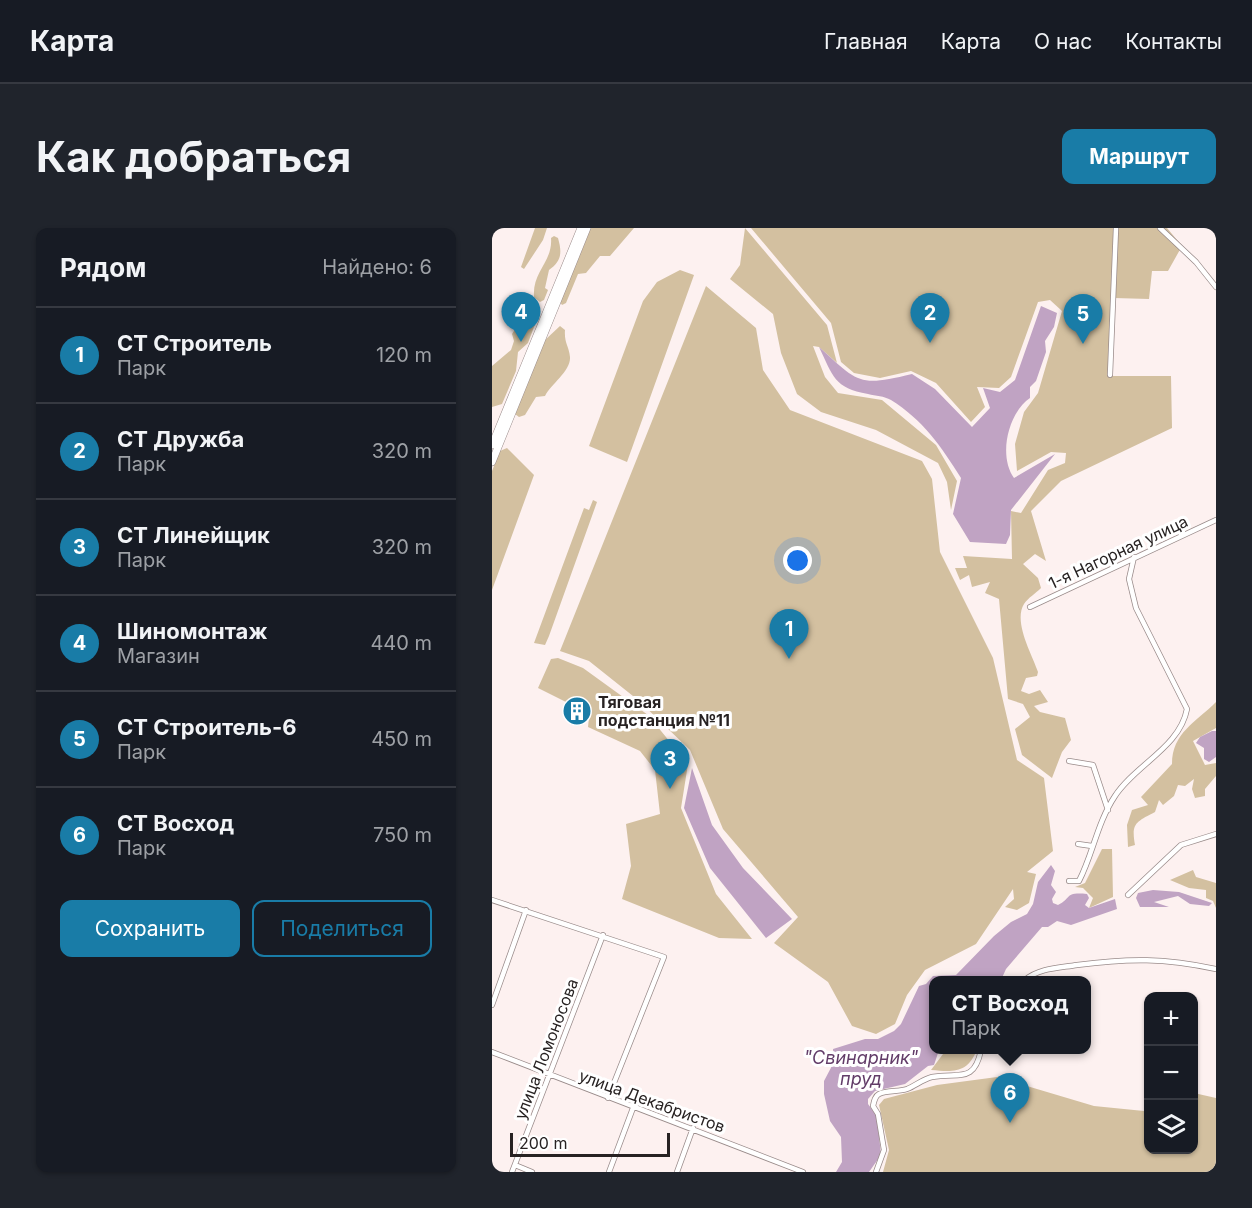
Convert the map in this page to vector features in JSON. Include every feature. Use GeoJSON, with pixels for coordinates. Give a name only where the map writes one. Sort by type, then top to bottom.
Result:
{"type":"FeatureCollection","features":[{"type":"Feature","properties":{"kind":"main road"},"geometry":{"type":"LineString","coordinates":[[492,445],[581,228]]}},
{"type":"Feature","properties":{"kind":"main road"},"geometry":{"type":"LineString","coordinates":[[492,462],[587,228]]}},
{"type":"Feature","properties":{"kind":"street"},"geometry":{"type":"LineString","coordinates":[[1110,375],[1116,228]]}},
{"type":"Feature","properties":{"kind":"street"},"geometry":{"type":"LineString","coordinates":[[1160,228],[1196,262],[1216,287]]}},
{"type":"Feature","properties":{"kind":"street","name":"1-я Нагорная улица"},"geometry":{"type":"LineString","coordinates":[[1030,607],[1216,520]]}},
{"type":"Feature","properties":{"kind":"street"},"geometry":{"type":"LineString","coordinates":[[1069,881],[1079,881],[1107,810],[1116,795],[1184,725],[1187,709],[1136,608],[1129,579],[1134,557]]}},
{"type":"Feature","properties":{"kind":"street"},"geometry":{"type":"LineString","coordinates":[[1069,761],[1093,765],[1107,810]]}},
{"type":"Feature","properties":{"kind":"street"},"geometry":{"type":"LineString","coordinates":[[1128,895],[1181,845],[1216,834]]}},
{"type":"Feature","properties":{"kind":"street"},"geometry":{"type":"LineString","coordinates":[[1078,844],[1092,846]]}},
{"type":"Feature","properties":{"kind":"street"},"geometry":{"type":"LineString","coordinates":[[492,900],[664,957],[608,1098]]}},
{"type":"Feature","properties":{"kind":"street"},"geometry":{"type":"LineString","coordinates":[[492,1005],[526,910]]}},
{"type":"Feature","properties":{"kind":"street","name":"улица Ломоносова"},"geometry":{"type":"LineString","coordinates":[[512,1172],[603,936]]}},
{"type":"Feature","properties":{"kind":"street"},"geometry":{"type":"LineString","coordinates":[[1030,976],[1052,969],[1131,958],[1177,961],[1216,969]]}},
{"type":"Feature","properties":{"kind":"street","name":"улица Декабристов"},"geometry":{"type":"LineString","coordinates":[[492,1052],[803,1172]]}},
{"type":"Feature","properties":{"kind":"street"},"geometry":{"type":"LineString","coordinates":[[876,1172],[884,1150],[880,1122],[873,1106],[875,1098],[880,1094],[906,1090],[933,1077],[946,1078],[972,1072],[979,1064],[980,1054]]}},
{"type":"Feature","properties":{"kind":"street"},"geometry":{"type":"LineString","coordinates":[[609,1172],[633,1108]]}},
{"type":"Feature","properties":{"kind":"street"},"geometry":{"type":"LineString","coordinates":[[677,1172],[693,1128]]}},
{"type":"Feature","properties":{"kind":"street"},"geometry":{"type":"LineString","coordinates":[[514,1165],[532,1172]]}},
{"type":"Feature","properties":{"kind":"shaded area"},"geometry":{"type":"Polygon","coordinates":[[[535,228],[547,228],[543,240],[524,269],[521,267],[535,228]]]}},
{"type":"Feature","properties":{"kind":"shaded area"},"geometry":{"type":"Polygon","coordinates":[[[590,228],[634,228],[610,256],[600,256],[586,273],[578,274],[566,303],[562,305],[560,302],[590,228]]]}},
{"type":"Feature","properties":{"kind":"shaded area"},"geometry":{"type":"Polygon","coordinates":[[[745,228],[827,325],[837,363],[819,347],[813,346],[825,377],[838,393],[882,400],[936,445],[957,481],[951,510],[947,482],[938,463],[876,430],[821,412],[797,394],[781,353],[773,314],[730,279],[740,265],[745,228]]]}},
{"type":"Feature","properties":{"kind":"shaded area"},"geometry":{"type":"Polygon","coordinates":[[[751,228],[1167,228],[1182,246],[1168,271],[1152,271],[1149,299],[1114,298],[1111,376],[1171,376],[1172,428],[1061,481],[1031,511],[1046,561],[1035,554],[1023,564],[1038,578],[1041,588],[1024,604],[1021,611],[1022,629],[1038,672],[1037,676],[1026,678],[1021,691],[1029,694],[1040,690],[1048,702],[1034,706],[1040,712],[1065,718],[1071,740],[1062,752],[1052,778],[1022,755],[1015,729],[1030,717],[1023,704],[1008,699],[999,599],[985,593],[990,582],[972,587],[969,575],[960,580],[955,568],[967,568],[963,556],[1012,559],[1011,511],[1021,513],[1048,470],[1065,463],[1066,453],[1051,452],[1017,471],[1015,444],[1024,412],[1038,393],[1062,311],[1050,300],[1038,302],[1011,377],[999,388],[977,387],[985,407],[971,422],[936,383],[911,371],[880,378],[854,373],[841,362],[831,323],[751,228]]]}},
{"type":"Feature","properties":{"kind":"shaded area"},"geometry":{"type":"Polygon","coordinates":[[[554,236],[558,238],[560,256],[549,270],[545,288],[548,290],[544,300],[540,302],[534,297],[534,288],[549,254],[551,238],[554,236]]]}},
{"type":"Feature","properties":{"kind":"shaded area"},"geometry":{"type":"Polygon","coordinates":[[[680,270],[694,275],[627,462],[589,446],[643,301],[657,282],[680,270]]]}},
{"type":"Feature","properties":{"kind":"shaded area"},"geometry":{"type":"Polygon","coordinates":[[[706,286],[756,328],[763,370],[790,410],[922,461],[932,479],[940,552],[993,658],[1017,760],[1044,778],[1053,851],[1027,872],[1036,874],[1029,903],[1017,910],[1005,907],[1014,899],[1013,889],[976,944],[925,970],[907,995],[895,1024],[876,1034],[852,1026],[828,982],[774,943],[798,917],[723,829],[690,750],[638,700],[589,661],[560,651],[706,286]]]}},
{"type":"Feature","properties":{"kind":"shaded area"},"geometry":{"type":"Polygon","coordinates":[[[529,313],[537,319],[528,343],[518,352],[516,371],[502,404],[492,407],[492,366],[511,350],[514,341],[512,334],[524,316],[529,313]]]}},
{"type":"Feature","properties":{"kind":"shaded area"},"geometry":{"type":"Polygon","coordinates":[[[560,326],[565,330],[570,357],[567,367],[545,396],[536,397],[525,415],[519,417],[515,414],[545,340],[560,326]]]}},
{"type":"Feature","properties":{"kind":"shaded area"},"geometry":{"type":"Polygon","coordinates":[[[507,448],[534,475],[492,590],[492,471],[500,451],[507,448]]]}},
{"type":"Feature","properties":{"kind":"shaded area"},"geometry":{"type":"Polygon","coordinates":[[[593,500],[597,502],[549,636],[545,645],[534,643],[584,508],[589,510],[593,500]]]}},
{"type":"Feature","properties":{"kind":"shaded area"},"geometry":{"type":"Polygon","coordinates":[[[558,658],[583,668],[648,715],[688,764],[681,808],[716,894],[752,939],[719,938],[622,899],[631,866],[626,824],[660,814],[655,770],[640,751],[588,727],[590,708],[574,700],[568,703],[538,688],[551,659],[558,658]]]}},
{"type":"Feature","properties":{"kind":"shaded area"},"geometry":{"type":"Polygon","coordinates":[[[1216,702],[1216,728],[1193,741],[1205,765],[1216,763],[1216,776],[1205,789],[1205,796],[1195,798],[1192,789],[1194,779],[1185,786],[1178,785],[1174,796],[1163,805],[1159,800],[1155,812],[1136,824],[1135,845],[1128,847],[1127,825],[1132,810],[1148,805],[1141,797],[1172,764],[1173,753],[1181,736],[1216,702]]]}},
{"type":"Feature","properties":{"kind":"shaded area"},"geometry":{"type":"Polygon","coordinates":[[[1102,849],[1112,849],[1113,897],[1089,908],[1093,898],[1083,888],[1075,887],[1085,883],[1102,849]]]}},
{"type":"Feature","properties":{"kind":"shaded area"},"geometry":{"type":"Polygon","coordinates":[[[1193,870],[1196,877],[1216,883],[1216,908],[1213,901],[1206,898],[1206,890],[1189,888],[1170,880],[1193,870]]]}},
{"type":"Feature","properties":{"kind":"shaded area"},"geometry":{"type":"Polygon","coordinates":[[[943,1054],[975,1054],[969,1063],[959,1069],[931,1070],[943,1054]]]}},
{"type":"Feature","properties":{"kind":"shaded area"},"geometry":{"type":"Polygon","coordinates":[[[997,1077],[1094,1106],[1144,1111],[1144,1154],[1198,1154],[1198,1094],[1216,1098],[1216,1172],[883,1172],[889,1150],[879,1105],[884,1099],[937,1085],[997,1077]]]}},
{"type":"Feature","properties":{"kind":"water"},"geometry":{"type":"Polygon","coordinates":[[[1041,306],[1057,313],[1054,327],[1045,341],[1046,352],[1036,381],[1030,387],[1030,398],[1022,405],[1011,424],[1006,447],[1009,469],[1014,478],[1055,454],[1011,510],[1010,535],[1006,544],[970,542],[953,514],[961,478],[938,445],[913,416],[891,400],[841,384],[832,373],[819,347],[860,379],[880,380],[912,374],[935,389],[972,427],[990,408],[983,388],[1000,392],[1015,380],[1041,306]]]}},
{"type":"Feature","properties":{"kind":"water"},"geometry":{"type":"Polygon","coordinates":[[[1216,731],[1216,757],[1209,762],[1204,759],[1204,748],[1196,743],[1200,737],[1216,731]]]}},
{"type":"Feature","properties":{"kind":"water"},"geometry":{"type":"Polygon","coordinates":[[[692,768],[712,825],[743,868],[792,919],[766,938],[710,868],[684,808],[692,768]]]}},
{"type":"Feature","properties":{"kind":"water","name":"\"Свинарник\" пруд"},"geometry":{"type":"Polygon","coordinates":[[[1051,865],[1055,871],[1051,885],[1056,892],[1052,899],[1053,903],[1058,905],[1074,894],[1087,894],[1089,898],[1085,905],[1089,908],[1115,899],[1117,909],[1071,925],[1057,921],[1048,927],[1042,927],[1006,969],[1003,976],[933,976],[956,975],[994,936],[1011,922],[1027,914],[1033,904],[1038,882],[1051,865]]]}},
{"type":"Feature","properties":{"kind":"water"},"geometry":{"type":"Polygon","coordinates":[[[1153,890],[1179,892],[1212,903],[1209,906],[1190,904],[1178,896],[1154,902],[1169,907],[1140,907],[1136,898],[1138,893],[1153,890]]]}},
{"type":"Feature","properties":{"kind":"water","name":"\"Свинарник\" пруд"},"geometry":{"type":"Polygon","coordinates":[[[929,981],[929,1054],[938,1054],[934,1065],[928,1066],[905,1084],[875,1091],[868,1099],[868,1104],[877,1116],[881,1155],[869,1172],[836,1172],[842,1162],[841,1137],[830,1121],[824,1094],[824,1081],[834,1062],[833,1049],[865,1039],[878,1039],[894,1031],[901,1024],[919,986],[929,981]]]}},
{"type":"Feature","properties":{"kind":"place","name":"Шиномонтаж"},"geometry":{"type":"Point","coordinates":[521,342]}},
{"type":"Feature","properties":{"kind":"place","name":"СТ Дружба"},"geometry":{"type":"Point","coordinates":[930,343]}},
{"type":"Feature","properties":{"kind":"place","name":"СТ Строитель-6"},"geometry":{"type":"Point","coordinates":[1083,344]}},
{"type":"Feature","properties":{"kind":"place","name":"СТ Строитель"},"geometry":{"type":"Point","coordinates":[789,659]}},
{"type":"Feature","properties":{"kind":"place","name":"Тяговая подстанция №11"},"geometry":{"type":"Point","coordinates":[577,711]}},
{"type":"Feature","properties":{"kind":"place","name":"СТ Линейщик"},"geometry":{"type":"Point","coordinates":[670,789]}},
{"type":"Feature","properties":{"kind":"place","name":"СТ Восход"},"geometry":{"type":"Point","coordinates":[1010,1123]}}]}
